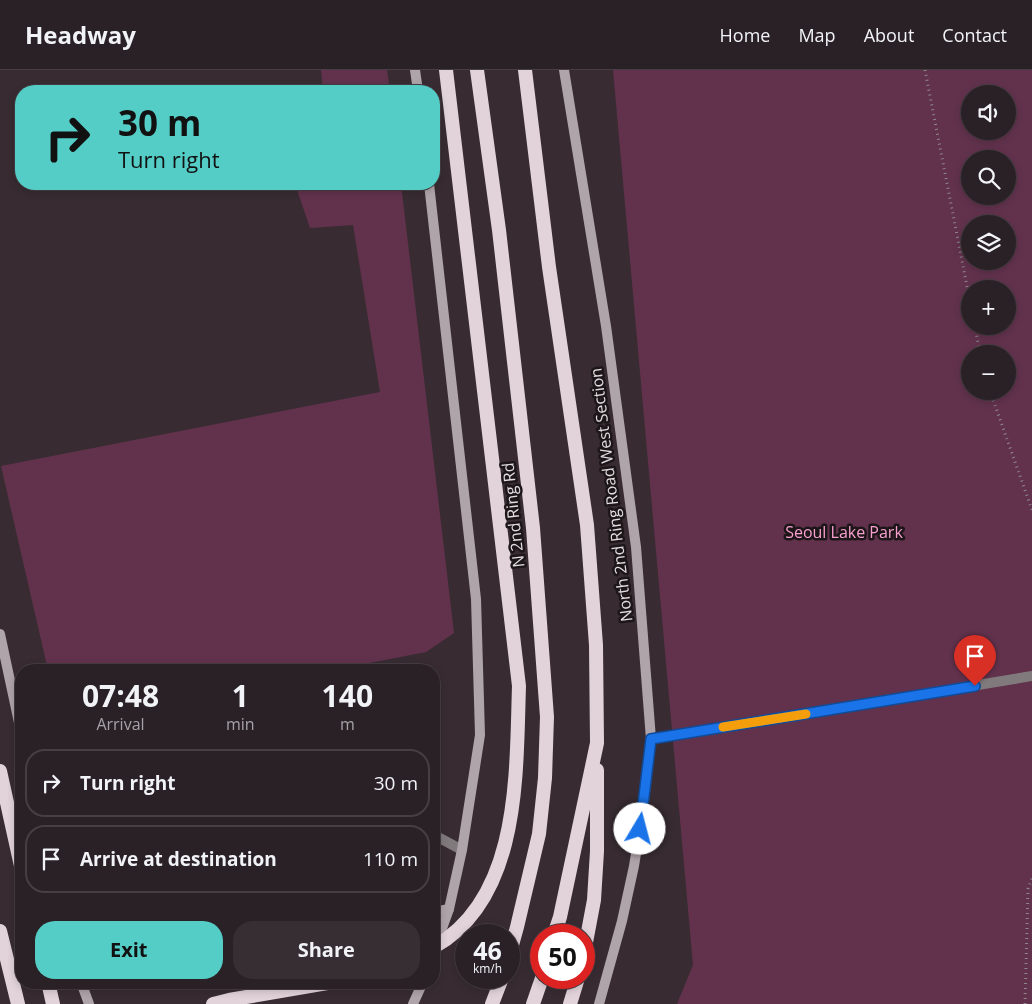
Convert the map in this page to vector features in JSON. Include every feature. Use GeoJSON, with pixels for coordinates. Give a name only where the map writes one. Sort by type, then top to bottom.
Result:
{"type":"FeatureCollection","features":[{"type":"Feature","properties":{"kind":"highway"},"geometry":{"type":"LineString","coordinates":[[440,944],[471,918],[498,867],[507,836],[516,771],[518,686],[446,70]]}},
{"type":"Feature","properties":{"kind":"highway","name":"N 2nd Ring Rd"},"geometry":{"type":"LineString","coordinates":[[477,70],[499,230],[533,528],[547,717],[545,778],[539,834],[518,924]]}},
{"type":"Feature","properties":{"kind":"highway"},"geometry":{"type":"LineString","coordinates":[[526,70],[549,267],[587,525],[596,645],[597,851],[594,900],[589,924]]}},
{"type":"Feature","properties":{"kind":"highway"},"geometry":{"type":"LineString","coordinates":[[557,924],[597,743]]}},
{"type":"Feature","properties":{"kind":"highway"},"geometry":{"type":"LineString","coordinates":[[0,771],[15,839]]}},
{"type":"Feature","properties":{"kind":"highway"},"geometry":{"type":"LineString","coordinates":[[0,931],[18,1004]]}},
{"type":"Feature","properties":{"kind":"highway"},"geometry":{"type":"LineString","coordinates":[[50,989],[54,1004]]}},
{"type":"Feature","properties":{"kind":"highway"},"geometry":{"type":"LineString","coordinates":[[214,1004],[293,989]]}},
{"type":"Feature","properties":{"kind":"highway"},"geometry":{"type":"LineString","coordinates":[[492,1004],[498,989]]}},
{"type":"Feature","properties":{"kind":"highway"},"geometry":{"type":"LineString","coordinates":[[534,1004],[539,989]]}},
{"type":"Feature","properties":{"kind":"highway"},"geometry":{"type":"LineString","coordinates":[[570,1004],[575,989]]}},
{"type":"Feature","properties":{"kind":"main road"},"geometry":{"type":"LineString","coordinates":[[415,70],[417,85]]}},
{"type":"Feature","properties":{"kind":"main road","name":"North 2nd Ring Road West Section"},"geometry":{"type":"LineString","coordinates":[[564,70],[606,326],[635,537],[651,739],[634,866],[622,921],[599,1004]]}},
{"type":"Feature","properties":{"kind":"main road"},"geometry":{"type":"LineString","coordinates":[[430,190],[476,599],[480,735],[462,850],[449,908],[440,935]]}},
{"type":"Feature","properties":{"kind":"main road"},"geometry":{"type":"LineString","coordinates":[[0,634],[15,704]]}},
{"type":"Feature","properties":{"kind":"main road"},"geometry":{"type":"LineString","coordinates":[[440,910],[449,908]]}},
{"type":"Feature","properties":{"kind":"main road"},"geometry":{"type":"LineString","coordinates":[[84,989],[89,1004]]}},
{"type":"Feature","properties":{"kind":"main road"},"geometry":{"type":"LineString","coordinates":[[413,1004],[420,989]]}},
{"type":"Feature","properties":{"kind":"street"},"geometry":{"type":"LineString","coordinates":[[651,739],[1032,676]]}},
{"type":"Feature","properties":{"kind":"street"},"geometry":{"type":"LineString","coordinates":[[440,838],[462,850]]}},
{"type":"Feature","properties":{"kind":"path"},"geometry":{"type":"LineString","coordinates":[[925,70],[966,280]]}},
{"type":"Feature","properties":{"kind":"path"},"geometry":{"type":"LineString","coordinates":[[993,400],[1032,510]]}},
{"type":"Feature","properties":{"kind":"path"},"geometry":{"type":"LineString","coordinates":[[1025,1004],[1028,889],[1032,878]]}},
{"type":"Feature","properties":{"kind":"green space"},"geometry":{"type":"Polygon","coordinates":[[[321,70],[387,70],[389,85],[322,85],[321,70]]]}},
{"type":"Feature","properties":{"kind":"green space","name":"Seoul Lake Park"},"geometry":{"type":"Polygon","coordinates":[[[613,70],[1032,70],[1032,1004],[677,1004],[693,965],[613,70]]]}},
{"type":"Feature","properties":{"kind":"green space"},"geometry":{"type":"Polygon","coordinates":[[[297,190],[402,190],[454,633],[426,652],[364,664],[47,664],[1,466],[380,392],[353,225],[310,228],[297,190]]]}},
{"type":"Feature","properties":{"kind":"slow traffic"},"geometry":{"type":"LineString","coordinates":[[723,727],[806,714]]}},
{"type":"Feature","properties":{"kind":"route"},"geometry":{"type":"LineString","coordinates":[[640,829],[651,739],[975,686]]}}]}
